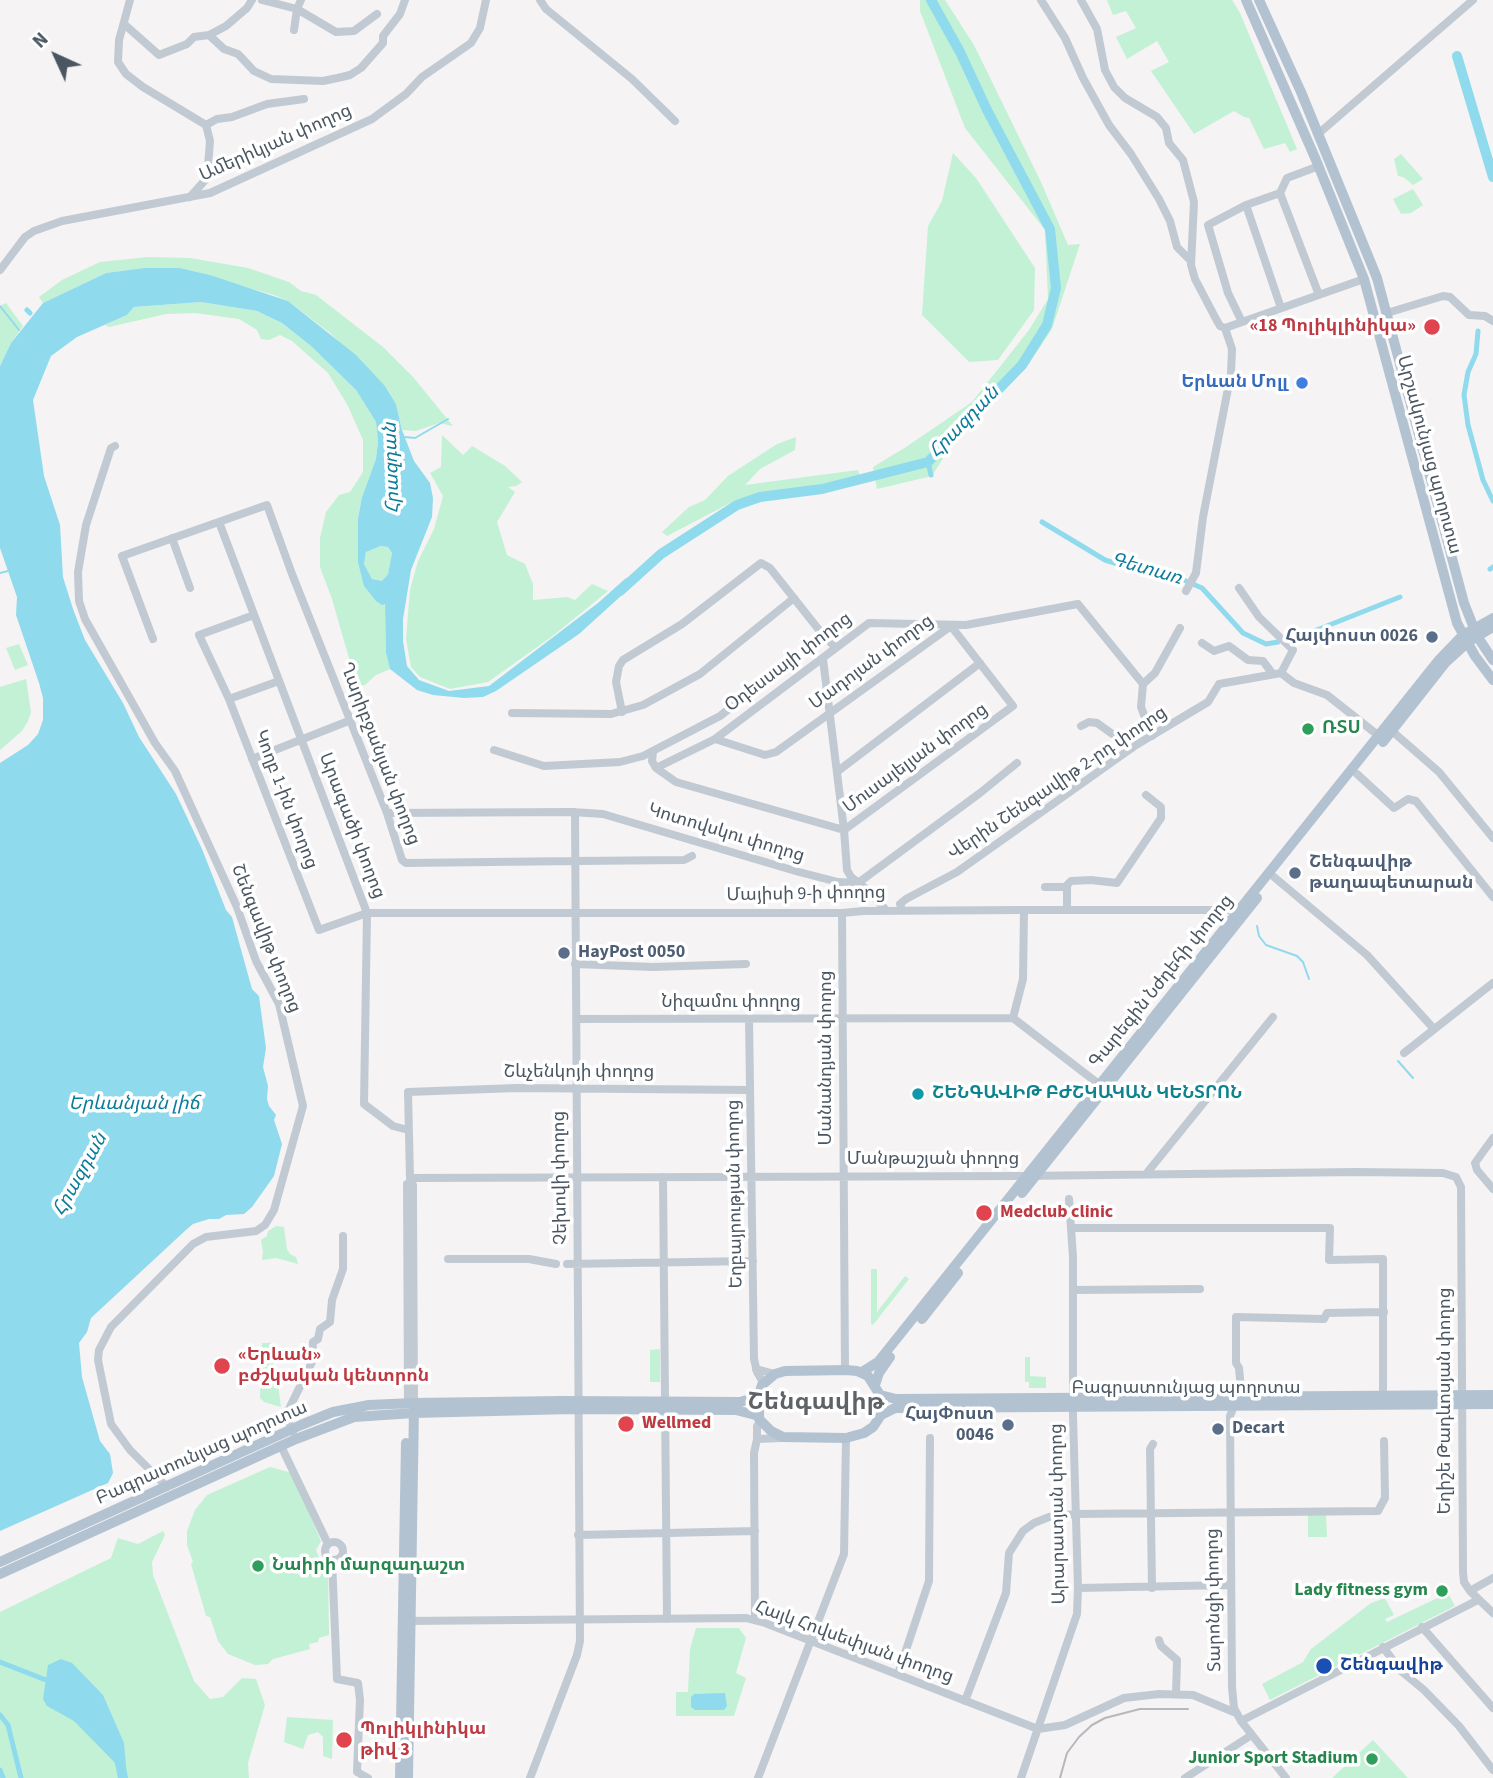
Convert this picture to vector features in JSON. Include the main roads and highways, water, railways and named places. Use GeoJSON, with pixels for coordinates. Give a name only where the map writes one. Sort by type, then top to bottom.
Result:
{"type":"FeatureCollection","features":[{"type":"Feature","properties":{"kind":"main road","name":"Արշակունյաց պողոտա"},"geometry":{"type":"LineString","coordinates":[[1246,0],[1319,166],[1364,279],[1450,599],[1465,639],[1493,680]]}},
{"type":"Feature","properties":{"kind":"main road","name":"Արշակունյաց պողոտա"},"geometry":{"type":"LineString","coordinates":[[1259,0],[1377,278],[1464,603],[1475,632],[1493,660]]}},
{"type":"Feature","properties":{"kind":"main road"},"geometry":{"type":"LineString","coordinates":[[1330,195],[1338,198],[1342,191]]}},
{"type":"Feature","properties":{"kind":"main road"},"geometry":{"type":"LineString","coordinates":[[1340,218],[1344,212],[1350,213]]}},
{"type":"Feature","properties":{"kind":"main road"},"geometry":{"type":"LineString","coordinates":[[1419,482],[1431,479]]}},
{"type":"Feature","properties":{"kind":"main road","name":"Գարեգին Նժդեհի փողոց"},"geometry":{"type":"LineString","coordinates":[[862,1373],[878,1362],[1032,1175],[1241,914],[1433,666],[1493,618]]}},
{"type":"Feature","properties":{"kind":"main road","name":"Գարեգին Նժդեհի փողոց"},"geometry":{"type":"LineString","coordinates":[[1475,632],[1493,627]]}},
{"type":"Feature","properties":{"kind":"main road","name":"Գարեգին Նժդեհի փողոց"},"geometry":{"type":"LineString","coordinates":[[878,1390],[883,1367],[1100,1086],[1274,877],[1465,639]]}},
{"type":"Feature","properties":{"kind":"main road"},"geometry":{"type":"LineString","coordinates":[[845,1370],[862,1373],[878,1390],[881,1415],[873,1427],[864,1433],[846,1438],[783,1437],[771,1431],[760,1419],[761,1389],[775,1374],[785,1371],[845,1370]]}},
{"type":"Feature","properties":{"kind":"main road","name":"Բագրատունյաց պողոտա"},"geometry":{"type":"LineString","coordinates":[[0,1574],[144,1503],[167,1486],[294,1434],[354,1417],[411,1408],[579,1410],[740,1402],[750,1399],[761,1389]]}},
{"type":"Feature","properties":{"kind":"main road","name":"Բագրատունյաց պողոտա"},"geometry":{"type":"LineString","coordinates":[[878,1390],[896,1399],[1073,1401],[1462,1400],[1493,1395]]}},
{"type":"Feature","properties":{"kind":"main road","name":"Բագրատունյաց պողոտա"},"geometry":{"type":"LineString","coordinates":[[1236,1401],[1383,1396],[1493,1404]]}},
{"type":"Feature","properties":{"kind":"main road","name":"Բագրատունյաց պողոտա"},"geometry":{"type":"LineString","coordinates":[[881,1415],[895,1408],[1073,1401]]}},
{"type":"Feature","properties":{"kind":"main road","name":"Բագրատունյաց պողոտա"},"geometry":{"type":"LineString","coordinates":[[666,1406],[736,1410],[760,1419]]}},
{"type":"Feature","properties":{"kind":"main road"},"geometry":{"type":"LineString","coordinates":[[408,1778],[411,1408]]}},
{"type":"Feature","properties":{"kind":"main road","name":"Բագրատունյաց պողոտա"},"geometry":{"type":"LineString","coordinates":[[0,1562],[281,1447],[294,1434]]}},
{"type":"Feature","properties":{"kind":"main road"},"geometry":{"type":"LineString","coordinates":[[400,1778],[408,1621]]}},
{"type":"Feature","properties":{"kind":"water","name":"Երևանյան լիճ"},"geometry":{"type":"Polygon","coordinates":[[[144,268],[180,268],[288,301],[356,355],[385,386],[396,404],[402,430],[414,461],[430,483],[433,498],[432,517],[411,570],[403,619],[407,666],[419,680],[449,691],[489,686],[598,603],[626,578],[632,586],[579,634],[496,691],[483,697],[464,698],[433,695],[417,690],[390,669],[386,653],[385,604],[376,601],[364,586],[358,562],[358,519],[362,497],[376,459],[376,422],[356,390],[311,346],[282,323],[257,311],[201,302],[134,307],[127,315],[77,337],[51,356],[33,400],[44,476],[60,525],[63,577],[85,640],[123,703],[139,737],[176,794],[202,849],[226,910],[232,917],[252,989],[259,996],[266,1048],[263,1067],[268,1086],[267,1099],[276,1115],[274,1120],[282,1144],[274,1176],[252,1207],[244,1214],[226,1215],[193,1224],[91,1318],[87,1332],[79,1343],[82,1377],[100,1441],[110,1454],[113,1473],[108,1483],[0,1531],[0,763],[28,745],[38,734],[43,720],[43,698],[16,615],[17,597],[0,548],[0,366],[11,343],[43,303],[106,273],[144,268]],[[381,546],[366,552],[364,564],[372,579],[382,581],[388,574],[392,553],[388,547],[381,546]]]}},
{"type":"Feature","properties":{"kind":"water"},"geometry":{"type":"Polygon","coordinates":[[[61,1659],[72,1663],[103,1695],[124,1743],[126,1766],[122,1770],[74,1721],[47,1706],[43,1699],[48,1665],[61,1659]]]}},
{"type":"Feature","properties":{"kind":"water"},"geometry":{"type":"Polygon","coordinates":[[[725,1693],[727,1706],[724,1710],[695,1710],[691,1707],[691,1697],[694,1694],[725,1693]]]}},
{"type":"Feature","properties":{"kind":"waterway","name":"Հրազդան"},"geometry":{"type":"LineString","coordinates":[[620,591],[661,554],[737,505],[760,497],[822,489],[928,462],[1022,365],[1047,325],[1056,288],[1050,229],[931,0]]}},
{"type":"Feature","properties":{"kind":"waterway","name":"Գետառ"},"geometry":{"type":"LineString","coordinates":[[1457,56],[1493,177]]}},
{"type":"Feature","properties":{"kind":"waterway"},"geometry":{"type":"LineString","coordinates":[[0,306],[19,330]]}},
{"type":"Feature","properties":{"kind":"waterway"},"geometry":{"type":"LineString","coordinates":[[27,310],[30,313]]}},
{"type":"Feature","properties":{"kind":"waterway","name":"Գետառ"},"geometry":{"type":"LineString","coordinates":[[1478,331],[1476,354],[1468,372],[1464,395],[1468,425],[1483,480],[1493,501]]}},
{"type":"Feature","properties":{"kind":"waterway"},"geometry":{"type":"LineString","coordinates":[[405,437],[415,438],[448,419]]}},
{"type":"Feature","properties":{"kind":"waterway","name":"Գետառ"},"geometry":{"type":"LineString","coordinates":[[928,462],[931,475]]}},
{"type":"Feature","properties":{"kind":"waterway","name":"Գետառ"},"geometry":{"type":"LineString","coordinates":[[1042,522],[1105,560],[1146,573],[1179,578],[1202,588],[1243,633],[1266,644],[1278,642]]}},
{"type":"Feature","properties":{"kind":"waterway"},"geometry":{"type":"LineString","coordinates":[[0,573],[8,571]]}},
{"type":"Feature","properties":{"kind":"waterway","name":"Գետառ"},"geometry":{"type":"LineString","coordinates":[[1289,641],[1400,597]]}},
{"type":"Feature","properties":{"kind":"waterway"},"geometry":{"type":"LineString","coordinates":[[1257,926],[1259,936],[1266,945],[1297,956],[1303,962],[1309,979]]}},
{"type":"Feature","properties":{"kind":"waterway"},"geometry":{"type":"LineString","coordinates":[[1398,1061],[1413,1078]]}},
{"type":"Feature","properties":{"kind":"waterway","name":"Հրազդան"},"geometry":{"type":"LineString","coordinates":[[0,1662],[46,1680]]}},
{"type":"Feature","properties":{"kind":"waterway"},"geometry":{"type":"LineString","coordinates":[[0,1715],[8,1725],[21,1778]]}},
{"type":"Feature","properties":{"kind":"waterway","name":"Հրազդան"},"geometry":{"type":"LineString","coordinates":[[119,1758],[123,1778]]}},
{"type":"Feature","properties":{"kind":"waterway"},"geometry":{"type":"LineString","coordinates":[[0,1770],[3,1778]]}},
{"type":"Feature","properties":{"kind":"railway"},"geometry":{"type":"LineString","coordinates":[[1060,1778],[1067,1753],[1092,1725],[1105,1718],[1140,1709],[1188,1709]]}},
{"type":"Feature","properties":{"kind":"place","name":"«18 Պոլիկլինիկա»"},"geometry":{"type":"Point","coordinates":[1432,327]}},
{"type":"Feature","properties":{"kind":"place","name":"Երևան Մոլլ"},"geometry":{"type":"Point","coordinates":[1302,383]}},
{"type":"Feature","properties":{"kind":"place","name":"Հայփոստ 0026"},"geometry":{"type":"Point","coordinates":[1432,637]}},
{"type":"Feature","properties":{"kind":"place","name":"ՌՏՍ"},"geometry":{"type":"Point","coordinates":[1308,729]}},
{"type":"Feature","properties":{"kind":"place","name":"Շենգավիթ թաղապետարան"},"geometry":{"type":"Point","coordinates":[1295,873]}},
{"type":"Feature","properties":{"kind":"place","name":"HayPost 0050"},"geometry":{"type":"Point","coordinates":[564,953]}},
{"type":"Feature","properties":{"kind":"place","name":"ՇԵՆԳԱՎԻԹ ԲԺՇԿԱԿԱՆ ԿԵՆՏՐՈՆ"},"geometry":{"type":"Point","coordinates":[918,1094]}},
{"type":"Feature","properties":{"kind":"place","name":"Medclub clinic"},"geometry":{"type":"Point","coordinates":[984,1213]}},
{"type":"Feature","properties":{"kind":"place","name":"«Երևան» բժշկական կենտրոն"},"geometry":{"type":"Point","coordinates":[222,1366]}},
{"type":"Feature","properties":{"kind":"place","name":"Wellmed"},"geometry":{"type":"Point","coordinates":[626,1424]}},
{"type":"Feature","properties":{"kind":"place","name":"ՀայՓոստ 0046"},"geometry":{"type":"Point","coordinates":[1008,1425]}},
{"type":"Feature","properties":{"kind":"place","name":"Decart"},"geometry":{"type":"Point","coordinates":[1218,1429]}},
{"type":"Feature","properties":{"kind":"place","name":"Նաիրի մարզադաշտ"},"geometry":{"type":"Point","coordinates":[258,1566]}},
{"type":"Feature","properties":{"kind":"place","name":"Lady fitness gym"},"geometry":{"type":"Point","coordinates":[1442,1591]}},
{"type":"Feature","properties":{"kind":"place","name":"Շենգավիթ"},"geometry":{"type":"Point","coordinates":[1324,1666]}},
{"type":"Feature","properties":{"kind":"place","name":"Պոլիկլինիկա թիվ 3"},"geometry":{"type":"Point","coordinates":[344,1740]}},
{"type":"Feature","properties":{"kind":"place","name":"Junior Sport Stadium"},"geometry":{"type":"Point","coordinates":[1372,1759]}},
{"type":"Feature","properties":{"kind":"district","name":"Շենգավիթ"},"geometry":{"type":"Point","coordinates":[816,1404]}}]}
